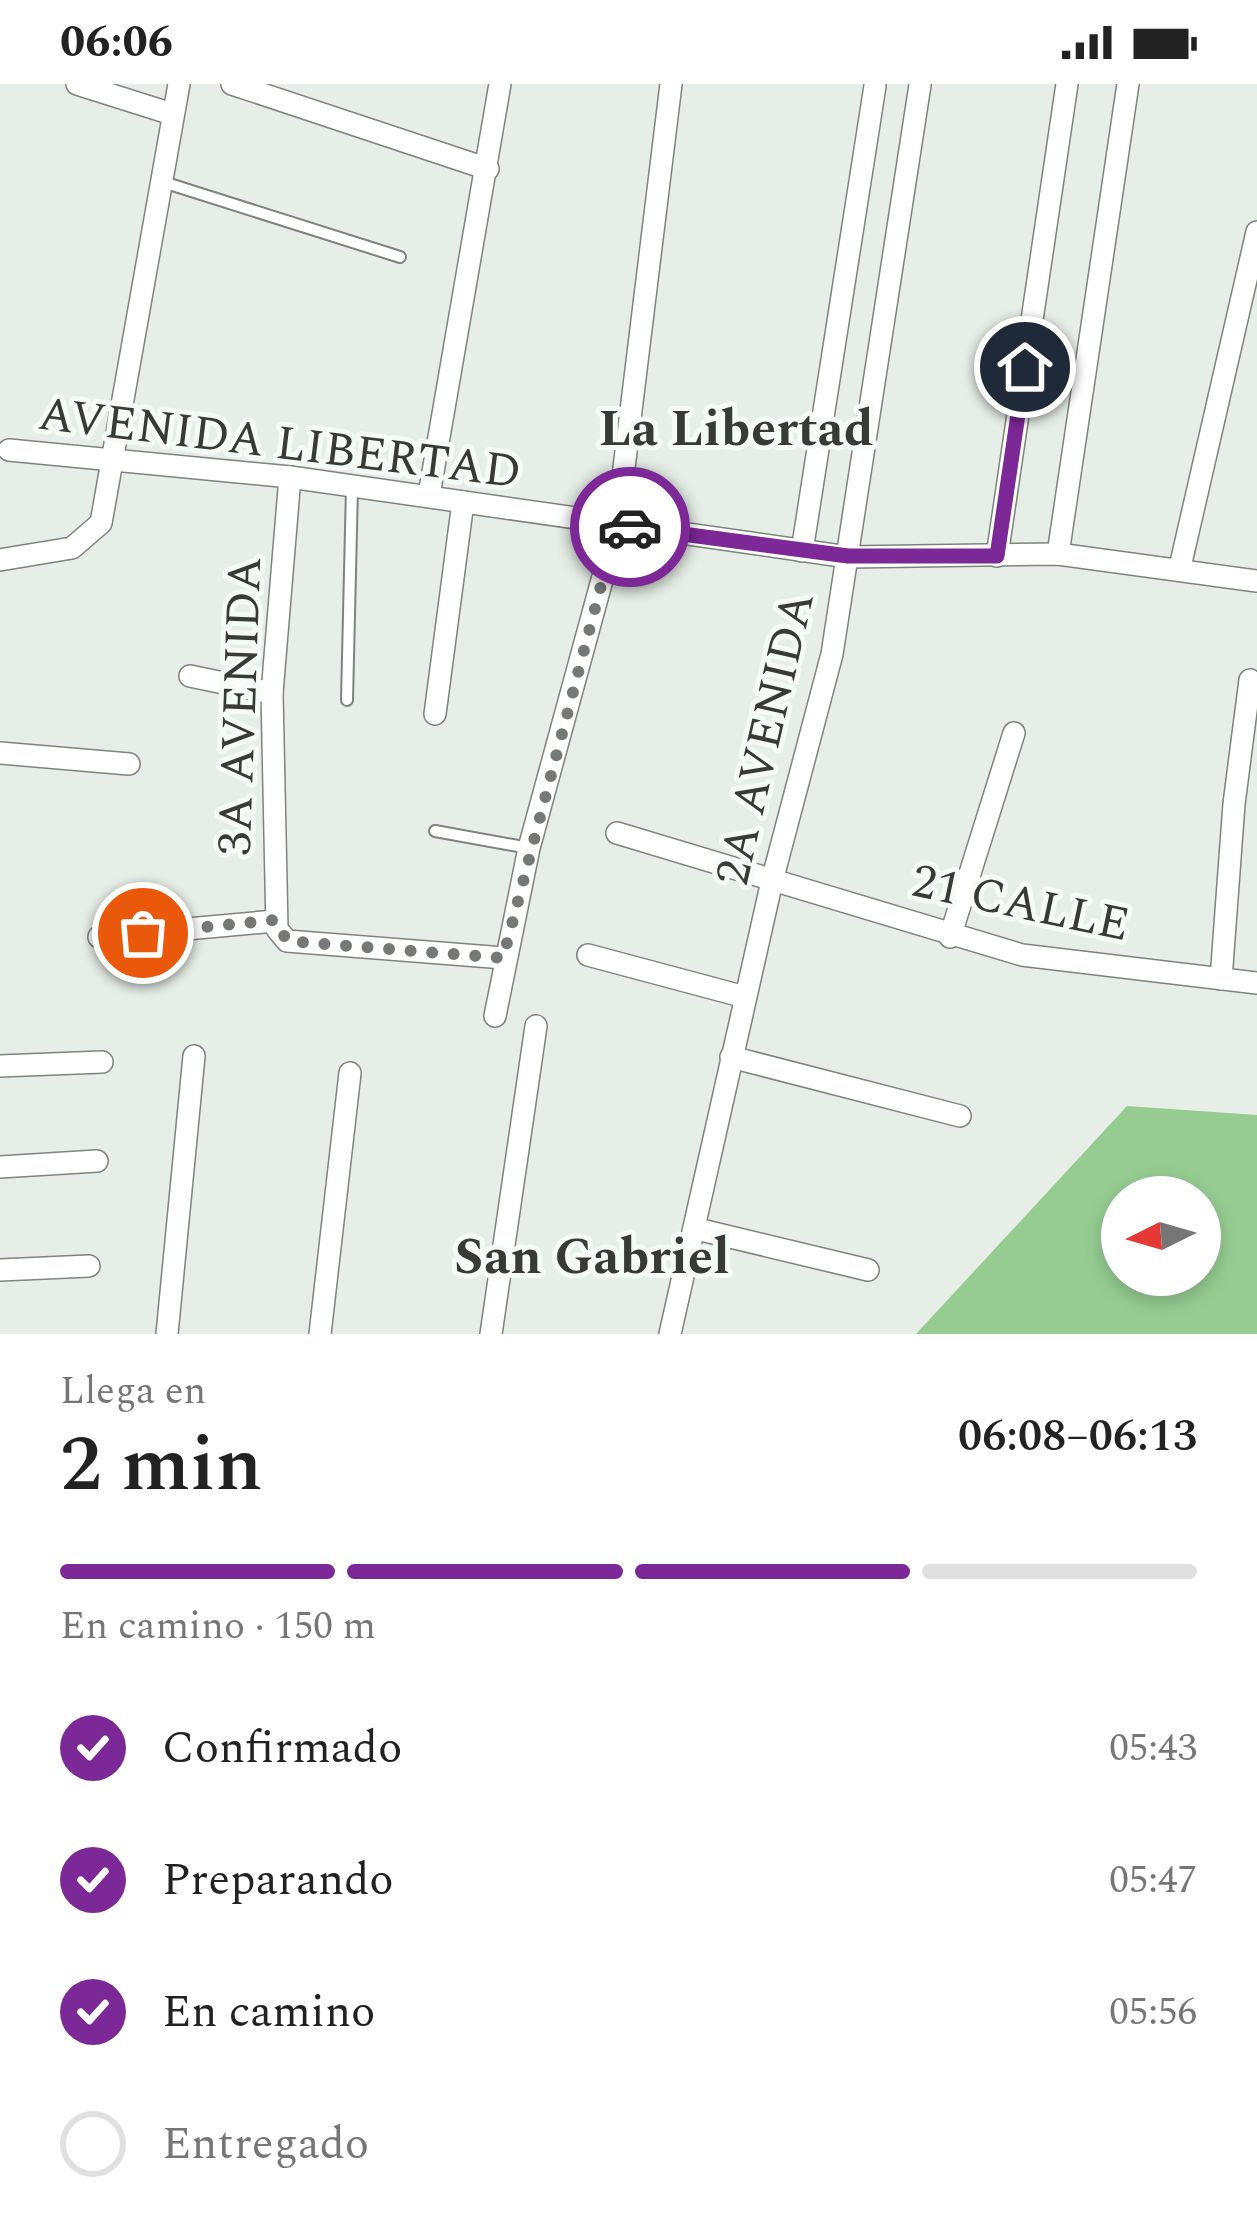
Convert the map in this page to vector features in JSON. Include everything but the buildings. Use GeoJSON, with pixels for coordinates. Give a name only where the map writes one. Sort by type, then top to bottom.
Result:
{"type":"FeatureCollection","features":[{"type":"Feature","properties":{"kind":"street"},"geometry":{"type":"LineString","coordinates":[[77,84],[172,114]]}},
{"type":"Feature","properties":{"kind":"street"},"geometry":{"type":"LineString","coordinates":[[0,560],[72,548],[94,535],[101,524],[179,84]]}},
{"type":"Feature","properties":{"kind":"street"},"geometry":{"type":"LineString","coordinates":[[232,84],[488,169]]}},
{"type":"Feature","properties":{"kind":"street"},"geometry":{"type":"LineString","coordinates":[[429,495],[500,84]]}},
{"type":"Feature","properties":{"kind":"street"},"geometry":{"type":"LineString","coordinates":[[496,1016],[503,958],[529,848],[617,525],[671,84]]}},
{"type":"Feature","properties":{"kind":"street"},"geometry":{"type":"LineString","coordinates":[[997,556],[1067,84]]}},
{"type":"Feature","properties":{"kind":"street"},"geometry":{"type":"LineString","coordinates":[[1058,554],[1128,84]]}},
{"type":"Feature","properties":{"kind":"street"},"geometry":{"type":"LineString","coordinates":[[802,551],[875,86]]}},
{"type":"Feature","properties":{"kind":"street","name":"2A AVENIDA"},"geometry":{"type":"LineString","coordinates":[[670,1334],[772,881],[832,654],[920,86]]}},
{"type":"Feature","properties":{"kind":"street"},"geometry":{"type":"LineString","coordinates":[[1180,567],[1257,232]]}},
{"type":"Feature","properties":{"kind":"street","name":"AVENIDA LIBERTAD"},"geometry":{"type":"LineString","coordinates":[[9,450],[290,477],[848,556],[1058,554],[1257,580]]}},
{"type":"Feature","properties":{"kind":"street","name":"3A AVENIDA"},"geometry":{"type":"LineString","coordinates":[[278,928],[272,693],[290,477]]}},
{"type":"Feature","properties":{"kind":"street"},"geometry":{"type":"LineString","coordinates":[[435,714],[463,502]]}},
{"type":"Feature","properties":{"kind":"street"},"geometry":{"type":"LineString","coordinates":[[190,676],[272,693]]}},
{"type":"Feature","properties":{"kind":"street"},"geometry":{"type":"LineString","coordinates":[[1221,979],[1234,803],[1250,680]]}},
{"type":"Feature","properties":{"kind":"street"},"geometry":{"type":"LineString","coordinates":[[950,937],[1014,733]]}},
{"type":"Feature","properties":{"kind":"street"},"geometry":{"type":"LineString","coordinates":[[0,753],[130,764]]}},
{"type":"Feature","properties":{"kind":"street"},"geometry":{"type":"LineString","coordinates":[[1234,803],[1257,806]]}},
{"type":"Feature","properties":{"kind":"street","name":"21 CALLE"},"geometry":{"type":"LineString","coordinates":[[617,832],[950,937],[1022,955],[1257,983]]}},
{"type":"Feature","properties":{"kind":"street"},"geometry":{"type":"LineString","coordinates":[[99,937],[278,928],[287,941],[503,958]]}},
{"type":"Feature","properties":{"kind":"street"},"geometry":{"type":"LineString","coordinates":[[588,955],[745,997]]}},
{"type":"Feature","properties":{"kind":"street"},"geometry":{"type":"LineString","coordinates":[[491,1334],[536,1026]]}},
{"type":"Feature","properties":{"kind":"street"},"geometry":{"type":"LineString","coordinates":[[167,1334],[194,1056]]}},
{"type":"Feature","properties":{"kind":"street"},"geometry":{"type":"LineString","coordinates":[[731,1057],[960,1116]]}},
{"type":"Feature","properties":{"kind":"street"},"geometry":{"type":"LineString","coordinates":[[0,1066],[102,1062]]}},
{"type":"Feature","properties":{"kind":"street"},"geometry":{"type":"LineString","coordinates":[[320,1334],[350,1073]]}},
{"type":"Feature","properties":{"kind":"street"},"geometry":{"type":"LineString","coordinates":[[0,1167],[97,1161]]}},
{"type":"Feature","properties":{"kind":"street"},"geometry":{"type":"LineString","coordinates":[[697,1229],[868,1270]]}},
{"type":"Feature","properties":{"kind":"street"},"geometry":{"type":"LineString","coordinates":[[0,1270],[89,1266]]}},
{"type":"Feature","properties":{"kind":"lane"},"geometry":{"type":"LineString","coordinates":[[160,181],[400,257]]}},
{"type":"Feature","properties":{"kind":"lane"},"geometry":{"type":"LineString","coordinates":[[347,700],[352,487]]}},
{"type":"Feature","properties":{"kind":"lane"},"geometry":{"type":"LineString","coordinates":[[435,831],[529,848]]}},
{"type":"Feature","properties":{"kind":"green space"},"geometry":{"type":"Polygon","coordinates":[[[1127,1106],[1257,1115],[1257,1334],[916,1334],[1127,1106]]]}},
{"type":"Feature","properties":{"kind":"way so far"},"geometry":{"type":"LineString","coordinates":[[143,933],[275,920],[287,941],[503,958],[617,525],[630,527]]}},
{"type":"Feature","properties":{"kind":"district","name":"La Libertad"},"geometry":{"type":"Point","coordinates":[736,427]}},
{"type":"Feature","properties":{"kind":"district","name":"San Gabriel"},"geometry":{"type":"Point","coordinates":[592,1255]}},
{"type":"Feature","properties":{"kind":"route"},"geometry":{"type":"LineString","coordinates":[[630,527],[848,556],[997,556],[1025,367]]}}]}
